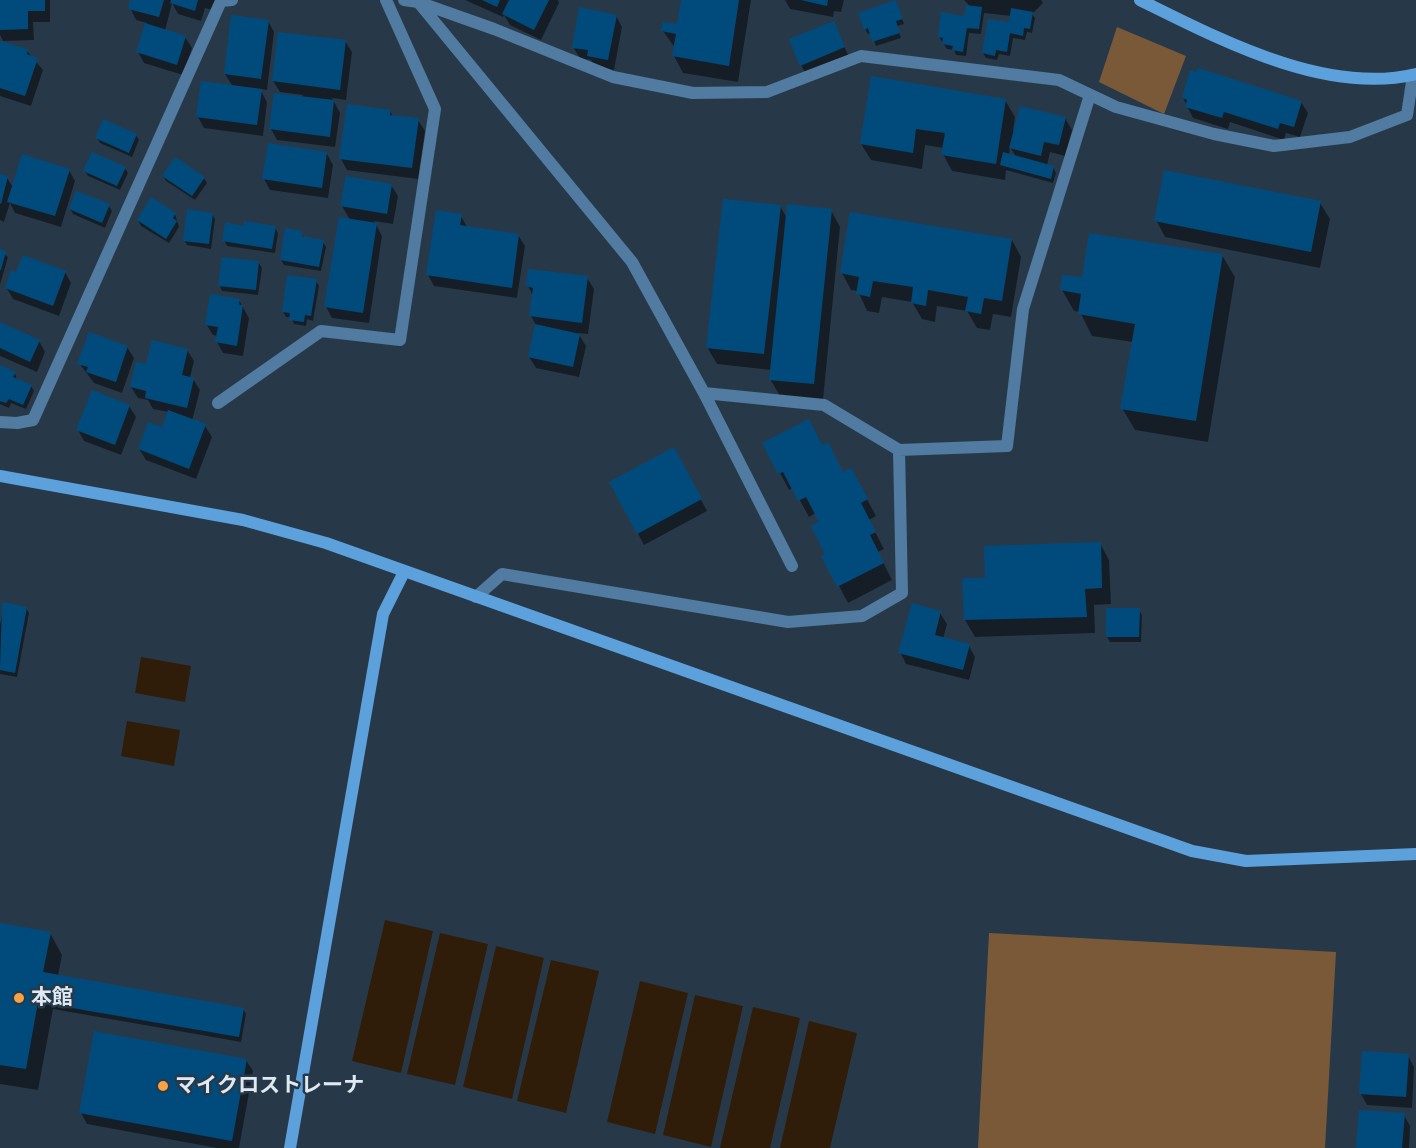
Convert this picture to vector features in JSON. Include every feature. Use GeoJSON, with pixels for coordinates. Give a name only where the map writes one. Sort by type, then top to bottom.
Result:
{"type":"FeatureCollection","features":[{"type":"Feature","properties":{"kind":"street"},"geometry":{"type":"LineString","coordinates":[[0,422],[17,423],[33,420],[224,0]]}},
{"type":"Feature","properties":{"kind":"street"},"geometry":{"type":"LineString","coordinates":[[218,403],[321,331],[400,340],[435,109],[386,0]]}},
{"type":"Feature","properties":{"kind":"street"},"geometry":{"type":"LineString","coordinates":[[404,0],[418,2],[613,77],[693,93],[767,92],[861,56],[1059,81],[1116,107],[1214,134],[1274,146],[1350,137],[1407,115],[1415,75],[1397,79],[1321,74],[1255,53],[1140,0]]}},
{"type":"Feature","properties":{"kind":"street"},"geometry":{"type":"LineString","coordinates":[[418,2],[632,262],[704,393],[792,566]]}},
{"type":"Feature","properties":{"kind":"street"},"geometry":{"type":"LineString","coordinates":[[704,393],[824,405],[899,450],[1008,446],[1023,309],[1090,95]]}},
{"type":"Feature","properties":{"kind":"street"},"geometry":{"type":"LineString","coordinates":[[476,597],[502,574],[788,622],[862,616],[902,592],[899,450]]}},
{"type":"Feature","properties":{"kind":"street"},"geometry":{"type":"LineString","coordinates":[[0,476],[243,520],[326,543],[1192,851],[1246,861],[1416,854]]}},
{"type":"Feature","properties":{"kind":"street"},"geometry":{"type":"LineString","coordinates":[[290,1148],[383,614],[404,572]]}},
{"type":"Feature","properties":{"kind":"shaded area"},"geometry":{"type":"Polygon","coordinates":[[[1117,27],[1186,56],[1164,114],[1099,82],[1117,27]]]}},
{"type":"Feature","properties":{"kind":"shaded area"},"geometry":{"type":"Polygon","coordinates":[[[141,657],[191,666],[185,702],[135,693],[141,657]]]}},
{"type":"Feature","properties":{"kind":"shaded area"},"geometry":{"type":"Polygon","coordinates":[[[127,721],[180,730],[174,766],[121,756],[127,721]]]}},
{"type":"Feature","properties":{"kind":"shaded area"},"geometry":{"type":"Polygon","coordinates":[[[385,920],[433,931],[401,1073],[352,1061],[385,920]]]}},
{"type":"Feature","properties":{"kind":"shaded area"},"geometry":{"type":"Polygon","coordinates":[[[440,933],[488,944],[455,1085],[407,1074],[440,933]]]}},
{"type":"Feature","properties":{"kind":"shaded area"},"geometry":{"type":"Polygon","coordinates":[[[989,933],[1336,952],[1325,1148],[978,1148],[989,933]]]}},
{"type":"Feature","properties":{"kind":"shaded area"},"geometry":{"type":"Polygon","coordinates":[[[496,946],[544,958],[512,1099],[463,1087],[496,946]]]}},
{"type":"Feature","properties":{"kind":"shaded area"},"geometry":{"type":"Polygon","coordinates":[[[551,960],[599,971],[566,1113],[517,1101],[551,960]]]}},
{"type":"Feature","properties":{"kind":"shaded area"},"geometry":{"type":"Polygon","coordinates":[[[640,981],[688,993],[655,1134],[607,1122],[640,981]]]}},
{"type":"Feature","properties":{"kind":"shaded area"},"geometry":{"type":"Polygon","coordinates":[[[695,995],[743,1006],[711,1147],[663,1135],[695,995]]]}},
{"type":"Feature","properties":{"kind":"shaded area"},"geometry":{"type":"Polygon","coordinates":[[[753,1007],[800,1018],[770,1148],[720,1148],[753,1007]]]}},
{"type":"Feature","properties":{"kind":"shaded area"},"geometry":{"type":"Polygon","coordinates":[[[809,1021],[857,1033],[830,1148],[780,1148],[809,1021]]]}},
{"type":"Feature","properties":{"kind":"building"},"geometry":{"type":"Polygon","coordinates":[[[0,0],[45,0],[45,11],[28,11],[28,29],[0,30],[0,0]]]}},
{"type":"Feature","properties":{"kind":"building"},"geometry":{"type":"Polygon","coordinates":[[[130,0],[164,0],[159,17],[128,9],[130,0]]]}},
{"type":"Feature","properties":{"kind":"building"},"geometry":{"type":"Polygon","coordinates":[[[171,0],[198,0],[195,11],[170,3],[171,0]]]}},
{"type":"Feature","properties":{"kind":"building"},"geometry":{"type":"Polygon","coordinates":[[[482,0],[500,0],[497,7],[482,0]]]}},
{"type":"Feature","properties":{"kind":"building"},"geometry":{"type":"Polygon","coordinates":[[[509,0],[549,0],[534,30],[502,14],[509,0]]]}},
{"type":"Feature","properties":{"kind":"building"},"geometry":{"type":"Polygon","coordinates":[[[681,0],[739,0],[729,66],[672,56],[676,34],[661,31],[663,22],[677,24],[681,0]]]}},
{"type":"Feature","properties":{"kind":"building"},"geometry":{"type":"Polygon","coordinates":[[[801,0],[828,0],[827,6],[801,0]]]}},
{"type":"Feature","properties":{"kind":"building"},"geometry":{"type":"Polygon","coordinates":[[[896,0],[903,19],[896,21],[900,33],[872,42],[868,28],[864,30],[858,13],[896,0]]]}},
{"type":"Feature","properties":{"kind":"building"},"geometry":{"type":"Polygon","coordinates":[[[966,5],[982,7],[979,29],[967,28],[963,52],[952,50],[953,46],[942,44],[943,38],[938,37],[941,12],[964,16],[966,5]]]}},
{"type":"Feature","properties":{"kind":"building"},"geometry":{"type":"Polygon","coordinates":[[[579,7],[617,15],[608,60],[587,56],[588,50],[572,48],[579,7]]]}},
{"type":"Feature","properties":{"kind":"building"},"geometry":{"type":"Polygon","coordinates":[[[1011,8],[1033,12],[1030,29],[1024,28],[1023,36],[1010,33],[1007,52],[996,50],[995,56],[982,53],[988,19],[1009,22],[1011,8]]]}},
{"type":"Feature","properties":{"kind":"building"},"geometry":{"type":"Polygon","coordinates":[[[231,15],[269,20],[261,79],[224,74],[231,15]]]}},
{"type":"Feature","properties":{"kind":"building"},"geometry":{"type":"Polygon","coordinates":[[[834,21],[845,47],[800,66],[789,39],[834,21]]]}},
{"type":"Feature","properties":{"kind":"building"},"geometry":{"type":"Polygon","coordinates":[[[145,23],[186,36],[177,65],[136,52],[145,23]]]}},
{"type":"Feature","properties":{"kind":"building"},"geometry":{"type":"Polygon","coordinates":[[[278,32],[346,40],[340,90],[272,81],[278,32]]]}},
{"type":"Feature","properties":{"kind":"building"},"geometry":{"type":"Polygon","coordinates":[[[0,41],[28,49],[27,54],[38,58],[25,96],[0,88],[0,41]]]}},
{"type":"Feature","properties":{"kind":"building"},"geometry":{"type":"Polygon","coordinates":[[[1198,68],[1302,101],[1294,127],[1280,123],[1278,129],[1224,112],[1222,118],[1185,107],[1187,100],[1182,98],[1190,70],[1196,72],[1198,68]]]}},
{"type":"Feature","properties":{"kind":"building"},"geometry":{"type":"Polygon","coordinates":[[[871,76],[1006,99],[996,164],[941,155],[945,133],[916,129],[913,153],[860,144],[871,76]]]}},
{"type":"Feature","properties":{"kind":"building"},"geometry":{"type":"Polygon","coordinates":[[[201,81],[262,89],[257,125],[196,117],[201,81]]]}},
{"type":"Feature","properties":{"kind":"building"},"geometry":{"type":"Polygon","coordinates":[[[274,93],[334,100],[330,137],[269,129],[274,93]]]}},
{"type":"Feature","properties":{"kind":"building"},"geometry":{"type":"Polygon","coordinates":[[[347,104],[391,110],[390,115],[419,118],[412,168],[339,159],[347,104]]]}},
{"type":"Feature","properties":{"kind":"building"},"geometry":{"type":"Polygon","coordinates":[[[1020,106],[1066,117],[1059,145],[1044,142],[1041,156],[1009,148],[1020,106]]]}},
{"type":"Feature","properties":{"kind":"building"},"geometry":{"type":"Polygon","coordinates":[[[103,119],[137,134],[129,153],[95,138],[103,119]]]}},
{"type":"Feature","properties":{"kind":"building"},"geometry":{"type":"Polygon","coordinates":[[[268,143],[327,152],[322,188],[262,179],[268,143]]]}},
{"type":"Feature","properties":{"kind":"building"},"geometry":{"type":"Polygon","coordinates":[[[92,152],[126,167],[117,186],[83,171],[92,152]]]}},
{"type":"Feature","properties":{"kind":"building"},"geometry":{"type":"Polygon","coordinates":[[[1003,152],[1054,166],[1051,179],[1000,165],[1003,152]]]}},
{"type":"Feature","properties":{"kind":"building"},"geometry":{"type":"Polygon","coordinates":[[[22,154],[70,169],[55,216],[7,202],[22,154]]]}},
{"type":"Feature","properties":{"kind":"building"},"geometry":{"type":"Polygon","coordinates":[[[175,157],[205,177],[192,196],[162,176],[175,157]]]}},
{"type":"Feature","properties":{"kind":"building"},"geometry":{"type":"Polygon","coordinates":[[[1164,170],[1321,201],[1311,252],[1154,221],[1164,170]]]}},
{"type":"Feature","properties":{"kind":"building"},"geometry":{"type":"Polygon","coordinates":[[[0,174],[8,176],[1,204],[0,203],[0,174]]]}},
{"type":"Feature","properties":{"kind":"building"},"geometry":{"type":"Polygon","coordinates":[[[346,176],[392,184],[387,214],[340,206],[346,176]]]}},
{"type":"Feature","properties":{"kind":"building"},"geometry":{"type":"Polygon","coordinates":[[[76,191],[110,204],[102,223],[69,209],[76,191]]]}},
{"type":"Feature","properties":{"kind":"building"},"geometry":{"type":"Polygon","coordinates":[[[151,197],[176,213],[173,218],[177,221],[166,239],[137,220],[151,197]]]}},
{"type":"Feature","properties":{"kind":"building"},"geometry":{"type":"Polygon","coordinates":[[[723,199],[781,205],[764,354],[706,348],[723,199]]]}},
{"type":"Feature","properties":{"kind":"building"},"geometry":{"type":"Polygon","coordinates":[[[787,204],[832,209],[814,384],[769,380],[787,204]]]}},
{"type":"Feature","properties":{"kind":"building"},"geometry":{"type":"Polygon","coordinates":[[[187,209],[213,213],[209,244],[183,241],[187,209]]]}},
{"type":"Feature","properties":{"kind":"building"},"geometry":{"type":"Polygon","coordinates":[[[436,210],[462,214],[460,225],[519,234],[512,288],[426,275],[436,210]]]}},
{"type":"Feature","properties":{"kind":"building"},"geometry":{"type":"Polygon","coordinates":[[[850,212],[1012,239],[1002,301],[984,298],[981,314],[965,311],[968,297],[928,290],[926,306],[911,303],[913,287],[873,281],[870,297],[856,294],[859,277],[840,273],[850,212]]]}},
{"type":"Feature","properties":{"kind":"building"},"geometry":{"type":"Polygon","coordinates":[[[339,217],[377,223],[363,313],[324,307],[339,217]]]}},
{"type":"Feature","properties":{"kind":"building"},"geometry":{"type":"Polygon","coordinates":[[[244,221],[276,226],[272,249],[222,241],[225,222],[243,226],[244,221]]]}},
{"type":"Feature","properties":{"kind":"building"},"geometry":{"type":"Polygon","coordinates":[[[285,228],[302,231],[302,236],[324,240],[319,267],[280,260],[285,228]]]}},
{"type":"Feature","properties":{"kind":"building"},"geometry":{"type":"Polygon","coordinates":[[[1089,233],[1223,254],[1196,421],[1120,409],[1135,324],[1078,314],[1081,294],[1060,290],[1062,275],[1082,277],[1089,233]]]}},
{"type":"Feature","properties":{"kind":"building"},"geometry":{"type":"Polygon","coordinates":[[[0,249],[6,251],[1,270],[0,270],[0,249]]]}},
{"type":"Feature","properties":{"kind":"building"},"geometry":{"type":"Polygon","coordinates":[[[23,255],[66,271],[53,306],[5,288],[11,270],[16,272],[23,255]]]}},
{"type":"Feature","properties":{"kind":"building"},"geometry":{"type":"Polygon","coordinates":[[[222,257],[259,261],[256,290],[218,286],[222,257]]]}},
{"type":"Feature","properties":{"kind":"building"},"geometry":{"type":"Polygon","coordinates":[[[528,269],[588,276],[582,323],[529,316],[533,288],[526,286],[528,269]]]}},
{"type":"Feature","properties":{"kind":"building"},"geometry":{"type":"Polygon","coordinates":[[[287,275],[317,279],[311,316],[305,315],[304,322],[289,320],[290,313],[282,312],[287,275]]]}},
{"type":"Feature","properties":{"kind":"building"},"geometry":{"type":"Polygon","coordinates":[[[210,294],[240,299],[239,305],[243,305],[237,346],[215,342],[218,327],[205,325],[210,294]]]}},
{"type":"Feature","properties":{"kind":"building"},"geometry":{"type":"Polygon","coordinates":[[[0,322],[40,340],[30,362],[0,348],[0,322]]]}},
{"type":"Feature","properties":{"kind":"building"},"geometry":{"type":"Polygon","coordinates":[[[535,324],[580,334],[573,367],[528,357],[535,324]]]}},
{"type":"Feature","properties":{"kind":"building"},"geometry":{"type":"Polygon","coordinates":[[[89,332],[128,346],[116,382],[86,372],[88,367],[77,364],[89,332]]]}},
{"type":"Feature","properties":{"kind":"building"},"geometry":{"type":"Polygon","coordinates":[[[152,340],[188,349],[182,375],[194,378],[187,408],[145,398],[146,391],[130,387],[136,362],[146,364],[152,340]]]}},
{"type":"Feature","properties":{"kind":"building"},"geometry":{"type":"Polygon","coordinates":[[[0,365],[16,372],[13,377],[32,385],[23,405],[9,399],[6,403],[0,401],[0,365]]]}},
{"type":"Feature","properties":{"kind":"building"},"geometry":{"type":"Polygon","coordinates":[[[92,390],[130,405],[115,445],[76,430],[92,390]]]}},
{"type":"Feature","properties":{"kind":"building"},"geometry":{"type":"Polygon","coordinates":[[[168,410],[206,424],[189,469],[138,449],[148,422],[162,427],[168,410]]]}},
{"type":"Feature","properties":{"kind":"building"},"geometry":{"type":"Polygon","coordinates":[[[809,419],[822,445],[828,442],[843,472],[851,468],[868,499],[861,503],[876,532],[870,535],[884,563],[837,587],[821,556],[825,554],[811,526],[819,522],[806,497],[798,501],[783,472],[778,474],[762,443],[809,419]]]}},
{"type":"Feature","properties":{"kind":"building"},"geometry":{"type":"Polygon","coordinates":[[[674,447],[702,499],[637,534],[609,482],[674,447]]]}},
{"type":"Feature","properties":{"kind":"building"},"geometry":{"type":"Polygon","coordinates":[[[1101,542],[1102,588],[1085,589],[1087,617],[964,620],[962,578],[985,578],[984,546],[1101,542]]]}},
{"type":"Feature","properties":{"kind":"building"},"geometry":{"type":"Polygon","coordinates":[[[2,602],[27,607],[15,673],[0,670],[2,602]]]}},
{"type":"Feature","properties":{"kind":"building"},"geometry":{"type":"Polygon","coordinates":[[[912,603],[941,611],[935,635],[970,644],[963,670],[898,653],[912,603]]]}},
{"type":"Feature","properties":{"kind":"building"},"geometry":{"type":"Polygon","coordinates":[[[1106,608],[1140,608],[1139,637],[1106,637],[1106,608]]]}},
{"type":"Feature","properties":{"kind":"building"},"geometry":{"type":"Polygon","coordinates":[[[0,923],[51,932],[43,972],[244,1008],[239,1037],[38,1002],[26,1069],[0,1065],[0,923]]]}},
{"type":"Feature","properties":{"kind":"building","name":"マイクロストレーナ"},"geometry":{"type":"Polygon","coordinates":[[[94,1031],[247,1059],[232,1141],[79,1113],[94,1031]]]}},
{"type":"Feature","properties":{"kind":"building"},"geometry":{"type":"Polygon","coordinates":[[[1362,1051],[1409,1054],[1406,1097],[1359,1094],[1362,1051]]]}},
{"type":"Feature","properties":{"kind":"building"},"geometry":{"type":"Polygon","coordinates":[[[1359,1110],[1405,1113],[1402,1148],[1356,1148],[1359,1110]]]}},
{"type":"Feature","properties":{"kind":"place","name":"本館"},"geometry":{"type":"Point","coordinates":[19,998]}},
{"type":"Feature","properties":{"kind":"place","name":"マイクロストレーナ"},"geometry":{"type":"Point","coordinates":[163,1086]}}]}
